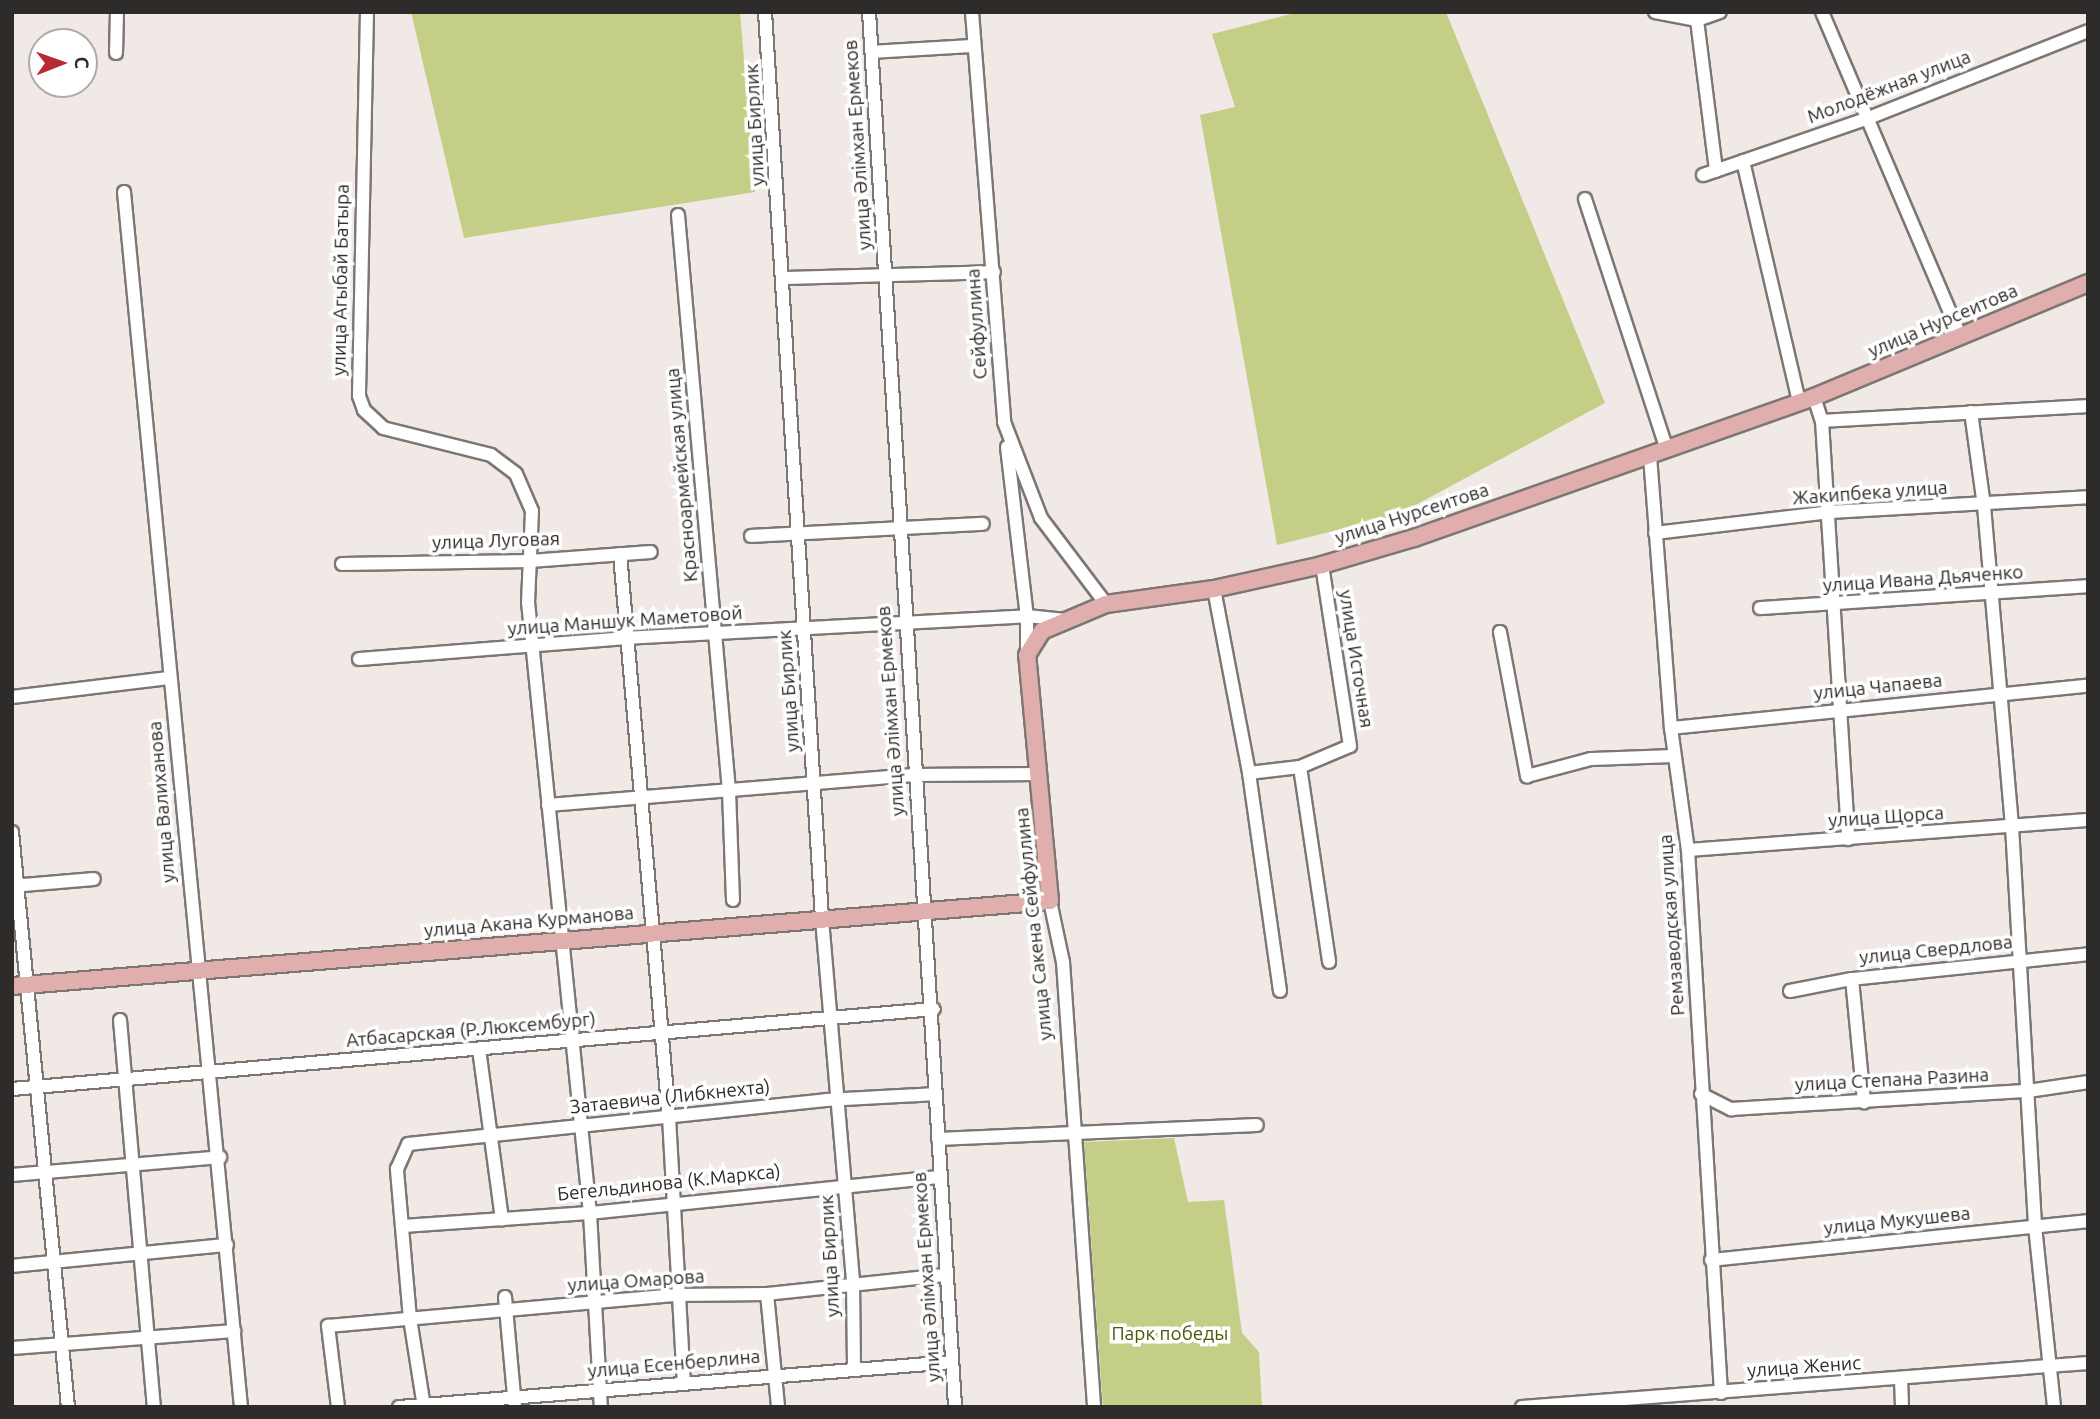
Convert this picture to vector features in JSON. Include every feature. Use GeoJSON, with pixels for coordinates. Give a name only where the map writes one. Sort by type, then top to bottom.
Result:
{"type":"FeatureCollection","features":[{"type":"Feature","properties":{"kind":"main road","name":"улица Нурсеитова"},"geometry":{"type":"LineString","coordinates":[[1027,655],[1042,631],[1106,604],[1214,589],[1322,565],[1650,456],[1807,400],[2088,283]]}},
{"type":"Feature","properties":{"kind":"main road","name":"улица Сакена Сейфуллина"},"geometry":{"type":"LineString","coordinates":[[1027,655],[1050,901]]}},
{"type":"Feature","properties":{"kind":"main road","name":"улица Акана Курманова"},"geometry":{"type":"LineString","coordinates":[[12,986],[1050,901]]}},
{"type":"Feature","properties":{"kind":"street"},"geometry":{"type":"LineString","coordinates":[[116,53],[117,12]]}},
{"type":"Feature","properties":{"kind":"street","name":"улица Агыбай Батыра"},"geometry":{"type":"LineString","coordinates":[[367,12],[359,396],[364,410],[383,428],[491,454],[516,474],[532,511],[531,646],[590,1213],[601,1407]]}},
{"type":"Feature","properties":{"kind":"street","name":"улица Бирлик"},"geometry":{"type":"LineString","coordinates":[[765,12],[801,536],[803,628],[822,919],[834,1018],[853,1283],[854,1367]]}},
{"type":"Feature","properties":{"kind":"street","name":"улица Әлімхан Ермеков"},"geometry":{"type":"LineString","coordinates":[[869,12],[904,623],[934,1009],[940,1177],[955,1407]]}},
{"type":"Feature","properties":{"kind":"street","name":"Сейфуллина"},"geometry":{"type":"LineString","coordinates":[[972,12],[980,158],[994,272],[1004,422],[1041,519],[1106,604]]}},
{"type":"Feature","properties":{"kind":"street"},"geometry":{"type":"LineString","coordinates":[[1655,12],[1697,20],[1720,12]]}},
{"type":"Feature","properties":{"kind":"street"},"geometry":{"type":"LineString","coordinates":[[1822,12],[1871,117],[1960,336]]}},
{"type":"Feature","properties":{"kind":"street"},"geometry":{"type":"LineString","coordinates":[[1697,20],[1716,171]]}},
{"type":"Feature","properties":{"kind":"street","name":"Молодёжная улица"},"geometry":{"type":"LineString","coordinates":[[1703,175],[1871,117],[2088,31]]}},
{"type":"Feature","properties":{"kind":"street"},"geometry":{"type":"LineString","coordinates":[[872,52],[974,46]]}},
{"type":"Feature","properties":{"kind":"street"},"geometry":{"type":"LineString","coordinates":[[1743,161],[1807,400],[1822,421],[1830,512],[1848,839]]}},
{"type":"Feature","properties":{"kind":"street","name":"улица Валиханова"},"geometry":{"type":"LineString","coordinates":[[124,192],[197,971],[220,1157],[241,1407]]}},
{"type":"Feature","properties":{"kind":"street"},"geometry":{"type":"LineString","coordinates":[[1585,199],[1667,450]]}},
{"type":"Feature","properties":{"kind":"street","name":"Красноармейская улица"},"geometry":{"type":"LineString","coordinates":[[678,215],[729,791],[733,900]]}},
{"type":"Feature","properties":{"kind":"street"},"geometry":{"type":"LineString","coordinates":[[783,278],[994,272]]}},
{"type":"Feature","properties":{"kind":"street"},"geometry":{"type":"LineString","coordinates":[[1822,421],[2088,407]]}},
{"type":"Feature","properties":{"kind":"street"},"geometry":{"type":"LineString","coordinates":[[1971,412],[1984,506],[2000,694],[2021,960],[2035,1226],[2054,1407]]}},
{"type":"Feature","properties":{"kind":"street","name":"улица Сакена Сейфуллина"},"geometry":{"type":"LineString","coordinates":[[1004,422],[1027,616],[1027,655]]}},
{"type":"Feature","properties":{"kind":"street","name":"Ремзаводская улица"},"geometry":{"type":"LineString","coordinates":[[1650,456],[1671,728],[1688,850],[1721,1393]]}},
{"type":"Feature","properties":{"kind":"street","name":"Жакипбека улица"},"geometry":{"type":"LineString","coordinates":[[1655,533],[1830,512],[1984,506],[2088,497]]}},
{"type":"Feature","properties":{"kind":"street"},"geometry":{"type":"LineString","coordinates":[[751,536],[801,536],[900,527],[983,524]]}},
{"type":"Feature","properties":{"kind":"street","name":"улица Луговая"},"geometry":{"type":"LineString","coordinates":[[342,564],[530,561],[651,552]]}},
{"type":"Feature","properties":{"kind":"street"},"geometry":{"type":"LineString","coordinates":[[620,554],[624,638],[643,798],[669,1117],[684,1383]]}},
{"type":"Feature","properties":{"kind":"street","name":"улица Источная"},"geometry":{"type":"LineString","coordinates":[[1249,773],[1300,767],[1350,746],[1322,565]]}},
{"type":"Feature","properties":{"kind":"street","name":"улица Ивана Дьяченко"},"geometry":{"type":"LineString","coordinates":[[1760,608],[2088,586]]}},
{"type":"Feature","properties":{"kind":"street"},"geometry":{"type":"LineString","coordinates":[[1214,589],[1249,773],[1280,991]]}},
{"type":"Feature","properties":{"kind":"street","name":"улица Маншук Маметовой"},"geometry":{"type":"LineString","coordinates":[[359,659],[624,638],[803,628],[1027,616],[1063,620]]}},
{"type":"Feature","properties":{"kind":"street"},"geometry":{"type":"LineString","coordinates":[[1500,632],[1527,776],[1591,759],[1674,756]]}},
{"type":"Feature","properties":{"kind":"street"},"geometry":{"type":"LineString","coordinates":[[12,697],[169,678]]}},
{"type":"Feature","properties":{"kind":"street","name":"улица Чапаева"},"geometry":{"type":"LineString","coordinates":[[1671,728],[2088,686]]}},
{"type":"Feature","properties":{"kind":"street"},"geometry":{"type":"LineString","coordinates":[[1300,767],[1329,962]]}},
{"type":"Feature","properties":{"kind":"street"},"geometry":{"type":"LineString","coordinates":[[548,806],[914,775],[1039,774]]}},
{"type":"Feature","properties":{"kind":"street","name":"улица Щорса"},"geometry":{"type":"LineString","coordinates":[[1688,850],[2088,820]]}},
{"type":"Feature","properties":{"kind":"street"},"geometry":{"type":"LineString","coordinates":[[12,832],[15,886],[30,985],[29,1030],[68,1407]]}},
{"type":"Feature","properties":{"kind":"street"},"geometry":{"type":"LineString","coordinates":[[15,886],[94,879]]}},
{"type":"Feature","properties":{"kind":"street","name":"улица Сакена Сейфуллина"},"geometry":{"type":"LineString","coordinates":[[1050,901],[1063,962],[1094,1407]]}},
{"type":"Feature","properties":{"kind":"street","name":"улица Свердлова"},"geometry":{"type":"LineString","coordinates":[[1790,991],[1852,979],[2088,954]]}},
{"type":"Feature","properties":{"kind":"street"},"geometry":{"type":"LineString","coordinates":[[1852,979],[1864,1102]]}},
{"type":"Feature","properties":{"kind":"street","name":"Атбасарская (Р.Люксембург)"},"geometry":{"type":"LineString","coordinates":[[12,1089],[934,1009]]}},
{"type":"Feature","properties":{"kind":"street"},"geometry":{"type":"LineString","coordinates":[[120,1020],[154,1407]]}},
{"type":"Feature","properties":{"kind":"street"},"geometry":{"type":"LineString","coordinates":[[480,1049],[489,1135],[502,1219]]}},
{"type":"Feature","properties":{"kind":"street","name":"улица Степана Разина"},"geometry":{"type":"LineString","coordinates":[[1702,1094],[1731,1109],[2028,1091],[2088,1082]]}},
{"type":"Feature","properties":{"kind":"street","name":"Затаевича (Либкнехта)"},"geometry":{"type":"LineString","coordinates":[[402,1226],[397,1169],[408,1144],[580,1124],[839,1100],[936,1094]]}},
{"type":"Feature","properties":{"kind":"street"},"geometry":{"type":"LineString","coordinates":[[939,1139],[1076,1136],[1257,1125]]}},
{"type":"Feature","properties":{"kind":"street"},"geometry":{"type":"LineString","coordinates":[[12,1175],[220,1157]]}},
{"type":"Feature","properties":{"kind":"street","name":"Бегельдинова (К.Маркса)"},"geometry":{"type":"LineString","coordinates":[[402,1226],[590,1213],[845,1183],[940,1177]]}},
{"type":"Feature","properties":{"kind":"street","name":"улица Мукушева"},"geometry":{"type":"LineString","coordinates":[[1711,1260],[2088,1221]]}},
{"type":"Feature","properties":{"kind":"street"},"geometry":{"type":"LineString","coordinates":[[402,1226],[411,1319],[424,1406]]}},
{"type":"Feature","properties":{"kind":"street"},"geometry":{"type":"LineString","coordinates":[[12,1266],[142,1251],[227,1245]]}},
{"type":"Feature","properties":{"kind":"street","name":"улица Омарова"},"geometry":{"type":"LineString","coordinates":[[338,1407],[328,1326],[677,1295],[767,1294],[946,1275]]}},
{"type":"Feature","properties":{"kind":"street"},"geometry":{"type":"LineString","coordinates":[[767,1294],[778,1407]]}},
{"type":"Feature","properties":{"kind":"street"},"geometry":{"type":"LineString","coordinates":[[505,1297],[514,1402]]}},
{"type":"Feature","properties":{"kind":"street"},"geometry":{"type":"LineString","coordinates":[[12,1348],[60,1347],[234,1331]]}},
{"type":"Feature","properties":{"kind":"street","name":"улица Есенберлина"},"geometry":{"type":"LineString","coordinates":[[399,1407],[514,1402],[598,1390],[854,1367],[952,1362]]}},
{"type":"Feature","properties":{"kind":"street","name":"улица Женис"},"geometry":{"type":"LineString","coordinates":[[1522,1407],[2088,1363]]}},
{"type":"Feature","properties":{"kind":"street"},"geometry":{"type":"LineString","coordinates":[[1901,1378],[1902,1407]]}},
{"type":"Feature","properties":{"kind":"green space"},"geometry":{"type":"Polygon","coordinates":[[[411,12],[740,12],[755,192],[464,238],[411,12]]]}},
{"type":"Feature","properties":{"kind":"green space"},"geometry":{"type":"Polygon","coordinates":[[[1299,12],[1446,12],[1605,403],[1397,515],[1277,545],[1200,115],[1235,107],[1212,34],[1299,12]]]}},
{"type":"Feature","properties":{"kind":"green space","name":"Парк победы"},"geometry":{"type":"Polygon","coordinates":[[[1174,1138],[1188,1202],[1224,1200],[1242,1333],[1259,1352],[1262,1407],[1103,1407],[1084,1142],[1174,1138]]]}}]}
